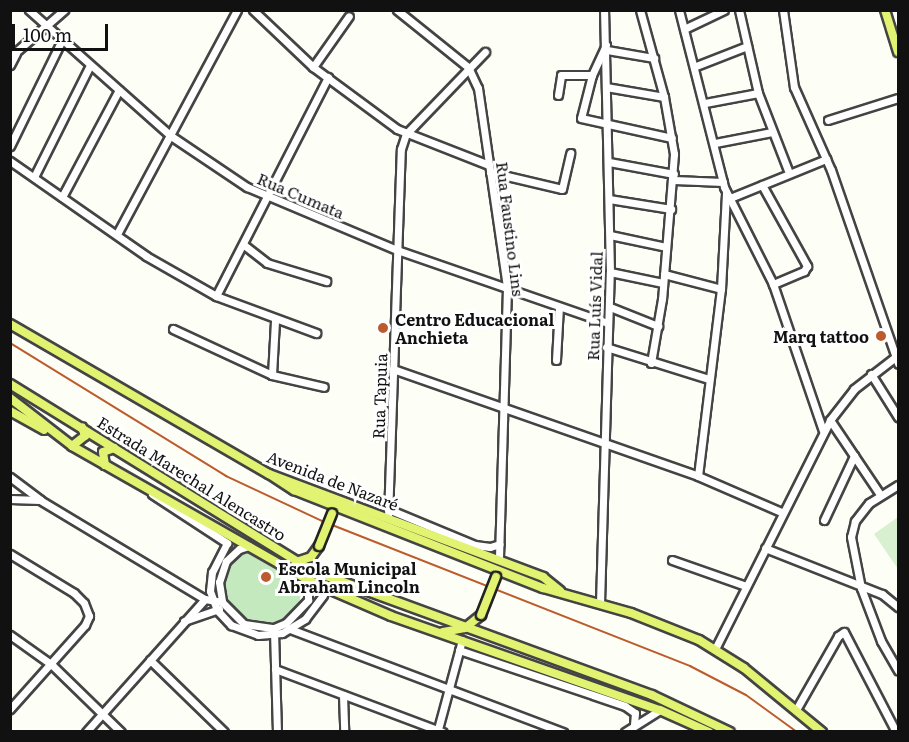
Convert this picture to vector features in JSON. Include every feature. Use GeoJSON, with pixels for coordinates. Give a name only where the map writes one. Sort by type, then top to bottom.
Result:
{"type":"FeatureCollection","features":[{"type":"Feature","properties":{"kind":"main road"},"geometry":{"type":"LineString","coordinates":[[885,10],[898,52]]}},
{"type":"Feature","properties":{"kind":"main road","name":"Avenida de Nazaré"},"geometry":{"type":"LineString","coordinates":[[10,324],[294,490],[495,563],[543,577],[560,591]]}},
{"type":"Feature","properties":{"kind":"main road","name":"Estrada Marechal Alencastro"},"geometry":{"type":"LineString","coordinates":[[10,384],[80,425],[295,562],[329,579],[652,695],[730,732]]}},
{"type":"Feature","properties":{"kind":"main road","name":"Estrada Marechal Alencastro"},"geometry":{"type":"LineString","coordinates":[[10,398],[72,446],[308,580],[436,632],[660,710],[709,732]]}},
{"type":"Feature","properties":{"kind":"main road"},"geometry":{"type":"LineString","coordinates":[[10,411],[57,435]]}},
{"type":"Feature","properties":{"kind":"main road"},"geometry":{"type":"LineString","coordinates":[[72,446],[85,436],[80,425]]}},
{"type":"Feature","properties":{"kind":"main road"},"geometry":{"type":"LineString","coordinates":[[105,465],[103,452],[114,448]]}},
{"type":"Feature","properties":{"kind":"main road","name":"Avenida de Nazaré"},"geometry":{"type":"LineString","coordinates":[[269,474],[358,506],[388,513],[478,551],[512,574],[663,623],[716,647],[797,708],[822,732]]}},
{"type":"Feature","properties":{"kind":"main road"},"geometry":{"type":"LineString","coordinates":[[322,500],[332,514]]}},
{"type":"Feature","properties":{"kind":"main road"},"geometry":{"type":"LineString","coordinates":[[295,562],[311,557],[319,546],[332,514],[344,507],[358,506]]}},
{"type":"Feature","properties":{"kind":"main road"},"geometry":{"type":"LineString","coordinates":[[436,632],[465,628],[480,617],[496,576],[495,563]]}},
{"type":"Feature","properties":{"kind":"main road"},"geometry":{"type":"LineString","coordinates":[[496,576],[512,574]]}},
{"type":"Feature","properties":{"kind":"main road"},"geometry":{"type":"LineString","coordinates":[[480,617],[484,636]]}},
{"type":"Feature","properties":{"kind":"street","name":"Rua Cumata"},"geometry":{"type":"LineString","coordinates":[[29,10],[171,136],[230,177],[270,198],[397,250],[608,323]]}},
{"type":"Feature","properties":{"kind":"street"},"geometry":{"type":"LineString","coordinates":[[10,57],[64,10]]}},
{"type":"Feature","properties":{"kind":"street"},"geometry":{"type":"LineString","coordinates":[[117,234],[237,10]]}},
{"type":"Feature","properties":{"kind":"street"},"geometry":{"type":"LineString","coordinates":[[253,10],[313,67],[406,134],[490,168],[562,189],[570,153]]}},
{"type":"Feature","properties":{"kind":"street","name":"Rua Faustino Lins"},"geometry":{"type":"LineString","coordinates":[[397,10],[468,67],[478,88],[507,288],[500,544],[495,563]]}},
{"type":"Feature","properties":{"kind":"street","name":"Rua Luís Vidal"},"geometry":{"type":"LineString","coordinates":[[600,603],[606,347],[610,307],[607,46],[604,10]]}},
{"type":"Feature","properties":{"kind":"street"},"geometry":{"type":"LineString","coordinates":[[640,10],[664,97],[672,138],[674,177],[658,326],[651,363]]}},
{"type":"Feature","properties":{"kind":"street"},"geometry":{"type":"LineString","coordinates":[[680,10],[696,66],[723,182],[773,284],[823,431]]}},
{"type":"Feature","properties":{"kind":"street"},"geometry":{"type":"LineString","coordinates":[[684,29],[724,10]]}},
{"type":"Feature","properties":{"kind":"street"},"geometry":{"type":"LineString","coordinates":[[739,10],[758,93],[789,173]]}},
{"type":"Feature","properties":{"kind":"street"},"geometry":{"type":"LineString","coordinates":[[716,647],[823,431],[871,374],[897,359],[826,159],[791,78],[783,10]]}},
{"type":"Feature","properties":{"kind":"street"},"geometry":{"type":"LineString","coordinates":[[313,67],[349,16]]}},
{"type":"Feature","properties":{"kind":"street"},"geometry":{"type":"LineString","coordinates":[[10,146],[62,40]]}},
{"type":"Feature","properties":{"kind":"street"},"geometry":{"type":"LineString","coordinates":[[654,58],[607,46],[592,75],[581,118],[672,138]]}},
{"type":"Feature","properties":{"kind":"street"},"geometry":{"type":"LineString","coordinates":[[696,66],[747,46]]}},
{"type":"Feature","properties":{"kind":"street"},"geometry":{"type":"LineString","coordinates":[[10,65],[17,51]]}},
{"type":"Feature","properties":{"kind":"street"},"geometry":{"type":"LineString","coordinates":[[406,134],[468,67],[485,52]]}},
{"type":"Feature","properties":{"kind":"street"},"geometry":{"type":"LineString","coordinates":[[34,177],[90,65]]}},
{"type":"Feature","properties":{"kind":"street"},"geometry":{"type":"LineString","coordinates":[[558,96],[561,75],[592,75]]}},
{"type":"Feature","properties":{"kind":"street"},"geometry":{"type":"LineString","coordinates":[[216,296],[270,198],[328,77]]}},
{"type":"Feature","properties":{"kind":"street"},"geometry":{"type":"LineString","coordinates":[[606,87],[664,97]]}},
{"type":"Feature","properties":{"kind":"street"},"geometry":{"type":"LineString","coordinates":[[62,196],[119,90]]}},
{"type":"Feature","properties":{"kind":"street"},"geometry":{"type":"LineString","coordinates":[[705,103],[758,93]]}},
{"type":"Feature","properties":{"kind":"street"},"geometry":{"type":"LineString","coordinates":[[828,120],[898,98]]}},
{"type":"Feature","properties":{"kind":"street"},"geometry":{"type":"LineString","coordinates":[[715,143],[772,132]]}},
{"type":"Feature","properties":{"kind":"street","name":"Rua Tapuia"},"geometry":{"type":"LineString","coordinates":[[388,513],[400,159],[406,134]]}},
{"type":"Feature","properties":{"kind":"street"},"geometry":{"type":"LineString","coordinates":[[728,195],[762,185],[826,159]]}},
{"type":"Feature","properties":{"kind":"street"},"geometry":{"type":"LineString","coordinates":[[10,161],[117,234],[216,296],[275,321],[316,333]]}},
{"type":"Feature","properties":{"kind":"street"},"geometry":{"type":"LineString","coordinates":[[609,162],[674,177],[723,182]]}},
{"type":"Feature","properties":{"kind":"street"},"geometry":{"type":"LineString","coordinates":[[762,185],[807,266],[804,271],[773,284]]}},
{"type":"Feature","properties":{"kind":"street"},"geometry":{"type":"LineString","coordinates":[[698,476],[721,289],[728,195]]}},
{"type":"Feature","properties":{"kind":"street"},"geometry":{"type":"LineString","coordinates":[[609,199],[671,208]]}},
{"type":"Feature","properties":{"kind":"street"},"geometry":{"type":"LineString","coordinates":[[610,235],[666,247]]}},
{"type":"Feature","properties":{"kind":"street"},"geometry":{"type":"LineString","coordinates":[[244,245],[267,263],[326,281]]}},
{"type":"Feature","properties":{"kind":"street"},"geometry":{"type":"LineString","coordinates":[[610,272],[663,283]]}},
{"type":"Feature","properties":{"kind":"street"},"geometry":{"type":"LineString","coordinates":[[664,274],[721,289]]}},
{"type":"Feature","properties":{"kind":"street"},"geometry":{"type":"LineString","coordinates":[[556,360],[559,307]]}},
{"type":"Feature","properties":{"kind":"street"},"geometry":{"type":"LineString","coordinates":[[610,307],[658,326]]}},
{"type":"Feature","properties":{"kind":"street"},"geometry":{"type":"LineString","coordinates":[[272,375],[275,321]]}},
{"type":"Feature","properties":{"kind":"street"},"geometry":{"type":"LineString","coordinates":[[173,329],[272,375],[324,387]]}},
{"type":"Feature","properties":{"kind":"street"},"geometry":{"type":"LineString","coordinates":[[606,347],[709,380]]}},
{"type":"Feature","properties":{"kind":"street"},"geometry":{"type":"LineString","coordinates":[[393,369],[505,406],[698,476],[781,512]]}},
{"type":"Feature","properties":{"kind":"street"},"geometry":{"type":"LineString","coordinates":[[871,374],[898,417]]}},
{"type":"Feature","properties":{"kind":"street"},"geometry":{"type":"LineString","coordinates":[[830,420],[879,494]]}},
{"type":"Feature","properties":{"kind":"street"},"geometry":{"type":"LineString","coordinates":[[824,520],[854,456]]}},
{"type":"Feature","properties":{"kind":"street"},"geometry":{"type":"LineString","coordinates":[[10,477],[40,500],[208,600],[223,604],[244,624],[274,631],[296,616],[308,600],[323,595],[340,594]]}},
{"type":"Feature","properties":{"kind":"street"},"geometry":{"type":"LineString","coordinates":[[898,485],[879,494],[855,521],[851,537],[861,588],[881,641],[898,670]]}},
{"type":"Feature","properties":{"kind":"street","name":"Estrada Marechal Alencastro"},"geometry":{"type":"LineString","coordinates":[[148,491],[227,543],[213,572],[208,600]]}},
{"type":"Feature","properties":{"kind":"street"},"geometry":{"type":"LineString","coordinates":[[10,499],[40,500]]}},
{"type":"Feature","properties":{"kind":"street","name":"Avenida de Nazaré"},"geometry":{"type":"LineString","coordinates":[[388,513],[475,545],[490,547],[500,544]]}},
{"type":"Feature","properties":{"kind":"street"},"geometry":{"type":"LineString","coordinates":[[184,621],[217,610],[223,604],[221,571],[232,555],[249,546]]}},
{"type":"Feature","properties":{"kind":"street"},"geometry":{"type":"LineString","coordinates":[[765,548],[861,588],[882,594],[898,607]]}},
{"type":"Feature","properties":{"kind":"street"},"geometry":{"type":"LineString","coordinates":[[10,554],[60,583],[84,603],[89,616],[86,625],[10,709]]}},
{"type":"Feature","properties":{"kind":"street"},"geometry":{"type":"LineString","coordinates":[[672,560],[746,586]]}},
{"type":"Feature","properties":{"kind":"street"},"geometry":{"type":"LineString","coordinates":[[308,580],[308,600]]}},
{"type":"Feature","properties":{"kind":"street"},"geometry":{"type":"LineString","coordinates":[[208,600],[239,629],[274,631],[290,629],[305,619],[323,595]]}},
{"type":"Feature","properties":{"kind":"street"},"geometry":{"type":"LineString","coordinates":[[86,732],[184,621],[208,600]]}},
{"type":"Feature","properties":{"kind":"street"},"geometry":{"type":"LineString","coordinates":[[290,629],[563,732]]}},
{"type":"Feature","properties":{"kind":"street"},"geometry":{"type":"LineString","coordinates":[[274,631],[277,732]]}},
{"type":"Feature","properties":{"kind":"street"},"geometry":{"type":"LineString","coordinates":[[797,708],[838,636],[844,632],[849,637],[866,681],[896,732]]}},
{"type":"Feature","properties":{"kind":"street"},"geometry":{"type":"LineString","coordinates":[[10,635],[52,665],[121,732]]}},
{"type":"Feature","properties":{"kind":"street"},"geometry":{"type":"LineString","coordinates":[[275,669],[440,730],[462,640]]}},
{"type":"Feature","properties":{"kind":"street"},"geometry":{"type":"LineString","coordinates":[[459,650],[625,706],[635,713],[634,726]]}},
{"type":"Feature","properties":{"kind":"street"},"geometry":{"type":"LineString","coordinates":[[150,660],[225,732]]}},
{"type":"Feature","properties":{"kind":"street"},"geometry":{"type":"LineString","coordinates":[[343,695],[344,732]]}},
{"type":"Feature","properties":{"kind":"street"},"geometry":{"type":"LineString","coordinates":[[625,732],[660,710]]}},
{"type":"Feature","properties":{"kind":"green space"},"geometry":{"type":"Polygon","coordinates":[[[898,517],[898,569],[874,534],[898,517]]]}},
{"type":"Feature","properties":{"kind":"green space"},"geometry":{"type":"Polygon","coordinates":[[[248,551],[303,582],[299,604],[279,623],[247,621],[226,602],[222,585],[225,570],[236,556],[248,551]]]}},
{"type":"Feature","properties":{"kind":"railway"},"geometry":{"type":"LineString","coordinates":[[10,343],[226,476],[322,521],[690,666],[746,695],[797,732]]}},
{"type":"Feature","properties":{"kind":"place","name":"Centro Educacional Anchieta"},"geometry":{"type":"Point","coordinates":[383,328]}},
{"type":"Feature","properties":{"kind":"place","name":"Marq tattoo"},"geometry":{"type":"Point","coordinates":[881,336]}},
{"type":"Feature","properties":{"kind":"place","name":"Escola Municipal Abraham Lincoln"},"geometry":{"type":"Point","coordinates":[266,577]}}]}
